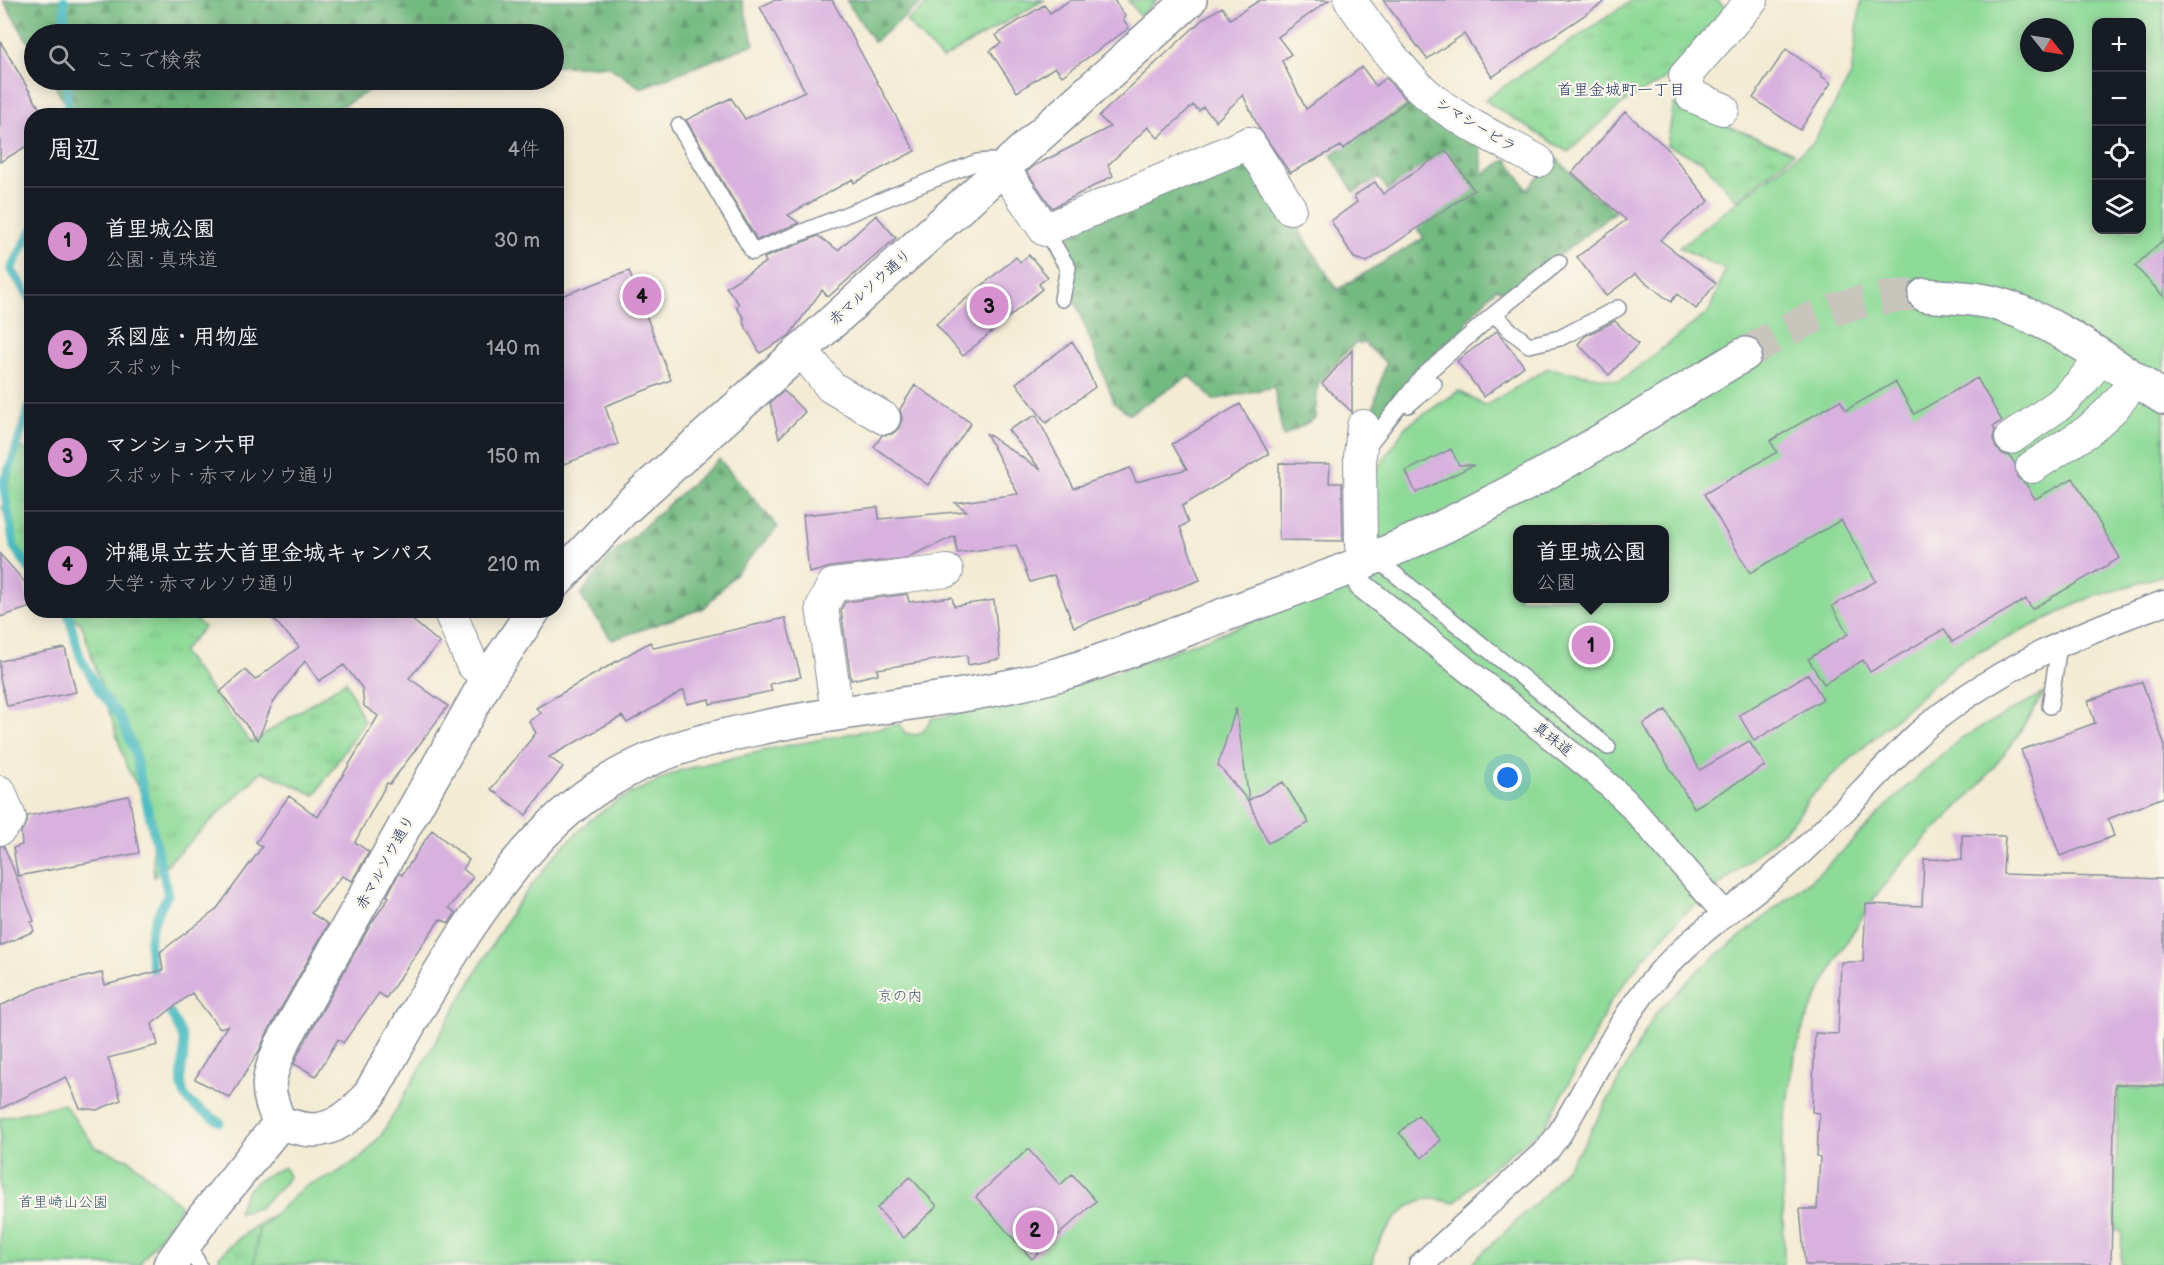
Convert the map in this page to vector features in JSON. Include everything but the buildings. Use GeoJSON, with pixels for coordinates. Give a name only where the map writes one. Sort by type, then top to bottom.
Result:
{"type":"FeatureCollection","features":[{"type":"Feature","properties":{"kind":"street","name":"赤マルソウ通り"},"geometry":{"type":"LineString","coordinates":[[564,573],[621,512],[1190,0]]}},
{"type":"Feature","properties":{"kind":"street","name":"シマシービラ"},"geometry":{"type":"LineString","coordinates":[[1350,0],[1404,70],[1428,95],[1449,110],[1538,161]]}},
{"type":"Feature","properties":{"kind":"street"},"geometry":{"type":"LineString","coordinates":[[1723,109],[1692,96],[1685,76],[1752,0]]}},
{"type":"Feature","properties":{"kind":"street"},"geometry":{"type":"LineString","coordinates":[[1003,168],[1045,230],[1249,142],[1290,208]]}},
{"type":"Feature","properties":{"kind":"street"},"geometry":{"type":"LineString","coordinates":[[1925,295],[1989,302],[2024,313],[2064,334],[2164,398]]}},
{"type":"Feature","properties":{"kind":"street"},"geometry":{"type":"LineString","coordinates":[[801,349],[831,387],[884,418]]}},
{"type":"Feature","properties":{"kind":"street"},"geometry":{"type":"LineString","coordinates":[[185,1257],[280,1123],[313,1130],[325,1128],[337,1124],[360,1107],[370,1094],[439,976],[492,896],[539,838],[566,811],[618,775],[669,750],[722,736],[837,712],[980,692],[1062,673],[1365,563],[1538,478],[1745,354]]}},
{"type":"Feature","properties":{"kind":"street"},"geometry":{"type":"LineString","coordinates":[[2011,438],[2060,404],[2082,382],[2101,357]]}},
{"type":"Feature","properties":{"kind":"street"},"geometry":{"type":"LineString","coordinates":[[2032,467],[2088,431],[2112,409],[2136,380]]}},
{"type":"Feature","properties":{"kind":"street"},"geometry":{"type":"LineString","coordinates":[[1363,434],[1365,563]]}},
{"type":"Feature","properties":{"kind":"street","name":"真珠道"},"geometry":{"type":"LineString","coordinates":[[1365,563],[1626,801],[1725,914]]}},
{"type":"Feature","properties":{"kind":"street"},"geometry":{"type":"LineString","coordinates":[[837,712],[822,607],[833,585],[948,571]]}},
{"type":"Feature","properties":{"kind":"street"},"geometry":{"type":"LineString","coordinates":[[1421,1265],[1548,1149],[1560,1133],[1639,999],[1674,957],[1694,938],[1759,889],[1791,861],[1892,759],[1938,717],[1975,691],[2058,645],[2098,627],[2164,603]]}},
{"type":"Feature","properties":{"kind":"street"},"geometry":{"type":"LineString","coordinates":[[452,618],[472,664],[488,678]]}},
{"type":"Feature","properties":{"kind":"street","name":"赤マルソウ通り"},"geometry":{"type":"LineString","coordinates":[[280,1123],[271,1102],[269,1088],[270,1073],[282,1044],[488,678],[529,618]]}},
{"type":"Feature","properties":{"kind":"street"},"geometry":{"type":"LineString","coordinates":[[0,792],[10,818],[0,829]]}},
{"type":"Feature","properties":{"kind":"lane"},"geometry":{"type":"LineString","coordinates":[[679,126],[753,252],[977,162],[991,161],[1003,168]]}},
{"type":"Feature","properties":{"kind":"lane"},"geometry":{"type":"LineString","coordinates":[[1045,230],[1068,268],[1062,299]]}},
{"type":"Feature","properties":{"kind":"lane"},"geometry":{"type":"LineString","coordinates":[[1363,434],[1422,377],[1494,314],[1559,262]]}},
{"type":"Feature","properties":{"kind":"lane"},"geometry":{"type":"LineString","coordinates":[[1494,314],[1510,331],[1529,345],[1560,338],[1617,308]]}},
{"type":"Feature","properties":{"kind":"lane"},"geometry":{"type":"LineString","coordinates":[[1363,434],[1434,384]]}},
{"type":"Feature","properties":{"kind":"lane"},"geometry":{"type":"LineString","coordinates":[[1365,563],[1608,747]]}},
{"type":"Feature","properties":{"kind":"lane"},"geometry":{"type":"LineString","coordinates":[[2050,706],[2058,645]]}},
{"type":"Feature","properties":{"kind":"green space"},"geometry":{"type":"Polygon","coordinates":[[[3,0],[742,0],[754,44],[641,88],[608,66],[564,66],[564,24],[24,24],[24,35],[3,0]]]}},
{"type":"Feature","properties":{"kind":"green space"},"geometry":{"type":"Polygon","coordinates":[[[846,0],[925,0],[874,42],[846,0]]]}},
{"type":"Feature","properties":{"kind":"green space"},"geometry":{"type":"Polygon","coordinates":[[[933,0],[1044,0],[942,59],[906,21],[933,0]]]}},
{"type":"Feature","properties":{"kind":"green space"},"geometry":{"type":"Polygon","coordinates":[[[1128,0],[1157,0],[1140,16],[1128,0]]]}},
{"type":"Feature","properties":{"kind":"green space"},"geometry":{"type":"Polygon","coordinates":[[[1632,0],[1716,0],[1727,8],[1661,82],[1626,101],[1568,152],[1484,100],[1632,0]]]}},
{"type":"Feature","properties":{"kind":"green space","name":"京の内"},"geometry":{"type":"Polygon","coordinates":[[[1861,0],[2164,0],[2164,575],[2087,599],[1957,663],[1809,798],[1797,817],[1778,836],[1680,918],[1640,962],[1609,1004],[1545,1127],[1488,1170],[1454,1203],[1426,1199],[1405,1210],[1389,1226],[1383,1236],[1374,1256],[1373,1265],[254,1265],[259,1229],[305,1186],[334,1175],[363,1156],[382,1134],[512,911],[554,856],[590,820],[620,799],[681,770],[775,748],[900,724],[905,733],[916,735],[924,731],[931,719],[1033,699],[1108,675],[1367,579],[1371,479],[1406,426],[1459,391],[1485,406],[1548,368],[1620,381],[1709,312],[1725,270],[1679,247],[1813,143],[1851,75],[1861,0]]]}},
{"type":"Feature","properties":{"kind":"green space"},"geometry":{"type":"Polygon","coordinates":[[[57,90],[370,90],[338,108],[69,108],[57,90]]]}},
{"type":"Feature","properties":{"kind":"green space"},"geometry":{"type":"Polygon","coordinates":[[[1411,103],[1434,107],[1479,142],[1484,174],[1507,159],[1527,189],[1556,158],[1599,201],[1630,168],[1624,204],[1510,295],[1496,288],[1467,321],[1464,342],[1368,432],[1386,363],[1364,343],[1355,343],[1318,384],[1315,418],[1283,437],[1274,387],[1213,400],[1190,376],[1129,414],[1114,402],[1050,235],[1242,153],[1291,217],[1337,290],[1424,238],[1379,178],[1354,192],[1331,155],[1411,103]]]}},
{"type":"Feature","properties":{"kind":"green space"},"geometry":{"type":"Polygon","coordinates":[[[1674,104],[1794,153],[1737,200],[1703,162],[1667,145],[1674,104]]]}},
{"type":"Feature","properties":{"kind":"green space"},"geometry":{"type":"Polygon","coordinates":[[[19,444],[24,449],[24,565],[2,507],[19,444]]]}},
{"type":"Feature","properties":{"kind":"green space"},"geometry":{"type":"Polygon","coordinates":[[[719,459],[778,527],[704,608],[612,640],[580,595],[608,559],[719,459]]]}},
{"type":"Feature","properties":{"kind":"green space"},"geometry":{"type":"Polygon","coordinates":[[[74,618],[193,618],[204,627],[182,652],[251,743],[346,681],[364,722],[315,795],[262,771],[154,877],[150,808],[127,768],[82,625],[74,618]]]}},
{"type":"Feature","properties":{"kind":"green space"},"geometry":{"type":"Polygon","coordinates":[[[2044,693],[2012,744],[1977,788],[1904,860],[1875,897],[1838,956],[1804,1024],[1792,1066],[1782,1144],[1784,1265],[1470,1265],[1545,1194],[1582,1147],[1655,1014],[1700,969],[1825,868],[1901,792],[1961,738],[2044,693]]]}},
{"type":"Feature","properties":{"kind":"green space"},"geometry":{"type":"Polygon","coordinates":[[[2118,1087],[2164,1089],[2164,1265],[2121,1265],[2122,1231],[2115,1231],[2118,1087]]]}},
{"type":"Feature","properties":{"kind":"green space","name":"首里崎山公園"},"geometry":{"type":"Polygon","coordinates":[[[64,1104],[95,1147],[130,1160],[181,1206],[139,1265],[0,1265],[0,1118],[64,1104]]]}},
{"type":"Feature","properties":{"kind":"green space"},"geometry":{"type":"Polygon","coordinates":[[[284,1167],[289,1176],[285,1183],[259,1208],[238,1212],[244,1195],[254,1184],[284,1167]]]}},
{"type":"Feature","properties":{"kind":"green space"},"geometry":{"type":"Polygon","coordinates":[[[315,1193],[286,1265],[220,1265],[219,1257],[240,1237],[276,1213],[315,1193]]]}},
{"type":"Feature","properties":{"kind":"waterway"},"geometry":{"type":"LineString","coordinates":[[64,0],[65,24]]}},
{"type":"Feature","properties":{"kind":"waterway"},"geometry":{"type":"LineString","coordinates":[[67,90],[68,108]]}},
{"type":"Feature","properties":{"kind":"waterway"},"geometry":{"type":"LineString","coordinates":[[24,245],[11,269],[24,289]]}},
{"type":"Feature","properties":{"kind":"waterway"},"geometry":{"type":"LineString","coordinates":[[24,424],[3,483],[14,547],[24,561]]}},
{"type":"Feature","properties":{"kind":"waterway"},"geometry":{"type":"LineString","coordinates":[[69,618],[80,656],[98,689],[120,717],[134,750],[168,895],[156,917],[150,938],[150,959],[157,984]]}},
{"type":"Feature","properties":{"kind":"waterway"},"geometry":{"type":"LineString","coordinates":[[164,1002],[183,1039],[181,1079],[185,1096],[189,1102],[220,1122]]}},
{"type":"Feature","properties":{"kind":"tunnel"},"geometry":{"type":"LineString","coordinates":[[1745,354],[1810,319],[1852,304],[1899,296],[1925,295]]}},
{"type":"Feature","properties":{"kind":"place","name":"沖縄県立芸大首里金城キャンパス"},"geometry":{"type":"Point","coordinates":[642,296]}},
{"type":"Feature","properties":{"kind":"place","name":"マンション六甲"},"geometry":{"type":"Point","coordinates":[989,306]}},
{"type":"Feature","properties":{"kind":"place","name":"首里城公園"},"geometry":{"type":"Point","coordinates":[1591,645]}},
{"type":"Feature","properties":{"kind":"place","name":"系図座・用物座"},"geometry":{"type":"Point","coordinates":[1035,1230]}},
{"type":"Feature","properties":{"kind":"district","name":"首里金城町一丁目"},"geometry":{"type":"Point","coordinates":[1621,89]}}]}
